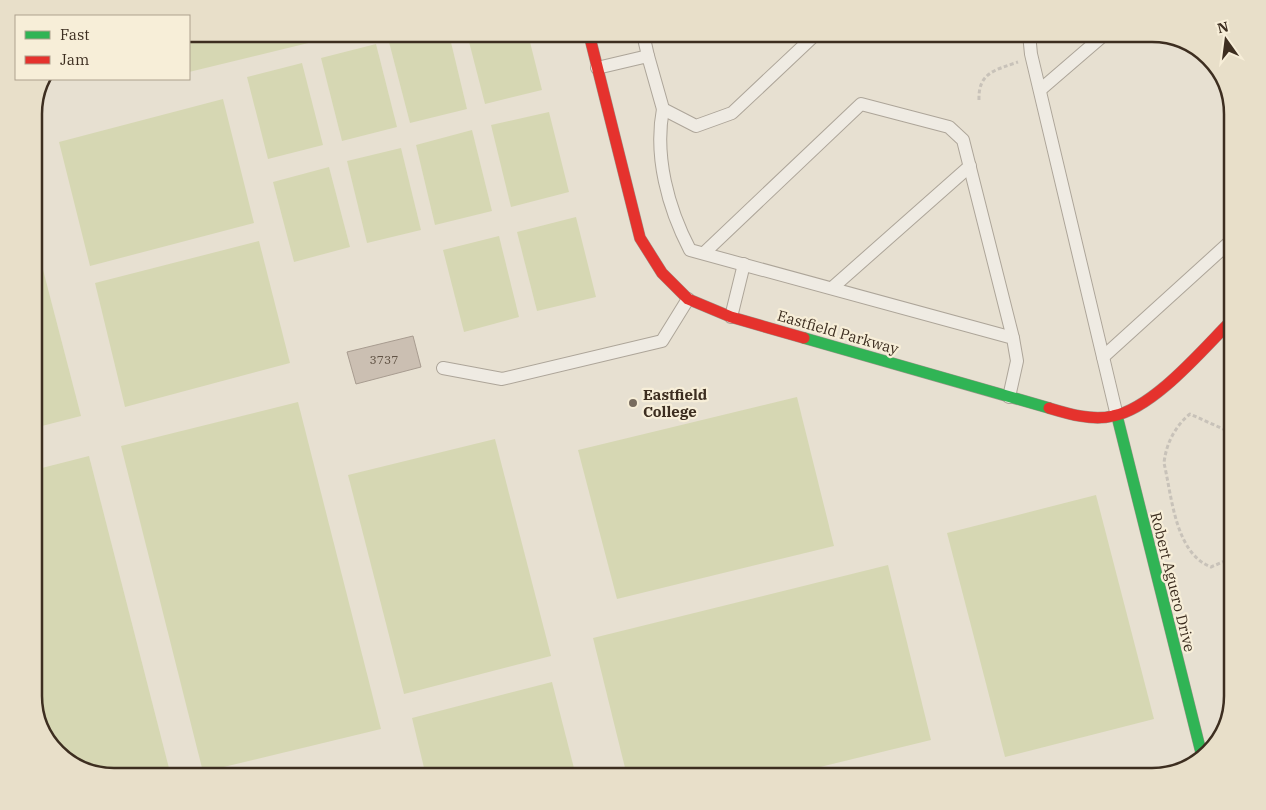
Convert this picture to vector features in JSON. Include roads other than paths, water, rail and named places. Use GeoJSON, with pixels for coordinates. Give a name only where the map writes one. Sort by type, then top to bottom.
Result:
{"type":"FeatureCollection","features":[{"type":"Feature","properties":{"kind":"street","name":"Eastfield Parkway"},"geometry":{"type":"LineString","coordinates":[[591,43],[640,238],[662,273],[688,299],[731,317],[1068,414],[1091,417],[1117,416],[1142,403],[1162,387],[1224,328]]}},
{"type":"Feature","properties":{"kind":"street","name":"Robert Aguero Drive"},"geometry":{"type":"LineString","coordinates":[[1117,416],[1200,749]]}},
{"type":"Feature","properties":{"kind":"lane"},"geometry":{"type":"LineString","coordinates":[[645,43],[663,109],[658,133],[662,162],[677,226],[690,250],[1013,338]]}},
{"type":"Feature","properties":{"kind":"lane"},"geometry":{"type":"LineString","coordinates":[[663,109],[696,126],[732,113],[806,43]]}},
{"type":"Feature","properties":{"kind":"lane"},"geometry":{"type":"LineString","coordinates":[[1029,43],[1117,416]]}},
{"type":"Feature","properties":{"kind":"lane"},"geometry":{"type":"LineString","coordinates":[[1040,90],[1095,43]]}},
{"type":"Feature","properties":{"kind":"lane"},"geometry":{"type":"LineString","coordinates":[[597,68],[648,56]]}},
{"type":"Feature","properties":{"kind":"lane"},"geometry":{"type":"LineString","coordinates":[[704,253],[861,104],[949,127],[963,140],[1013,338],[1017,361],[1009,397]]}},
{"type":"Feature","properties":{"kind":"lane"},"geometry":{"type":"LineString","coordinates":[[832,288],[970,166]]}},
{"type":"Feature","properties":{"kind":"lane"},"geometry":{"type":"LineString","coordinates":[[1103,357],[1224,247]]}},
{"type":"Feature","properties":{"kind":"lane"},"geometry":{"type":"LineString","coordinates":[[731,317],[744,264]]}},
{"type":"Feature","properties":{"kind":"lane"},"geometry":{"type":"LineString","coordinates":[[443,368],[502,378],[662,342],[688,299]]}},
{"type":"Feature","properties":{"kind":"place","name":"Eastfield College"},"geometry":{"type":"Point","coordinates":[633,403]}}]}
